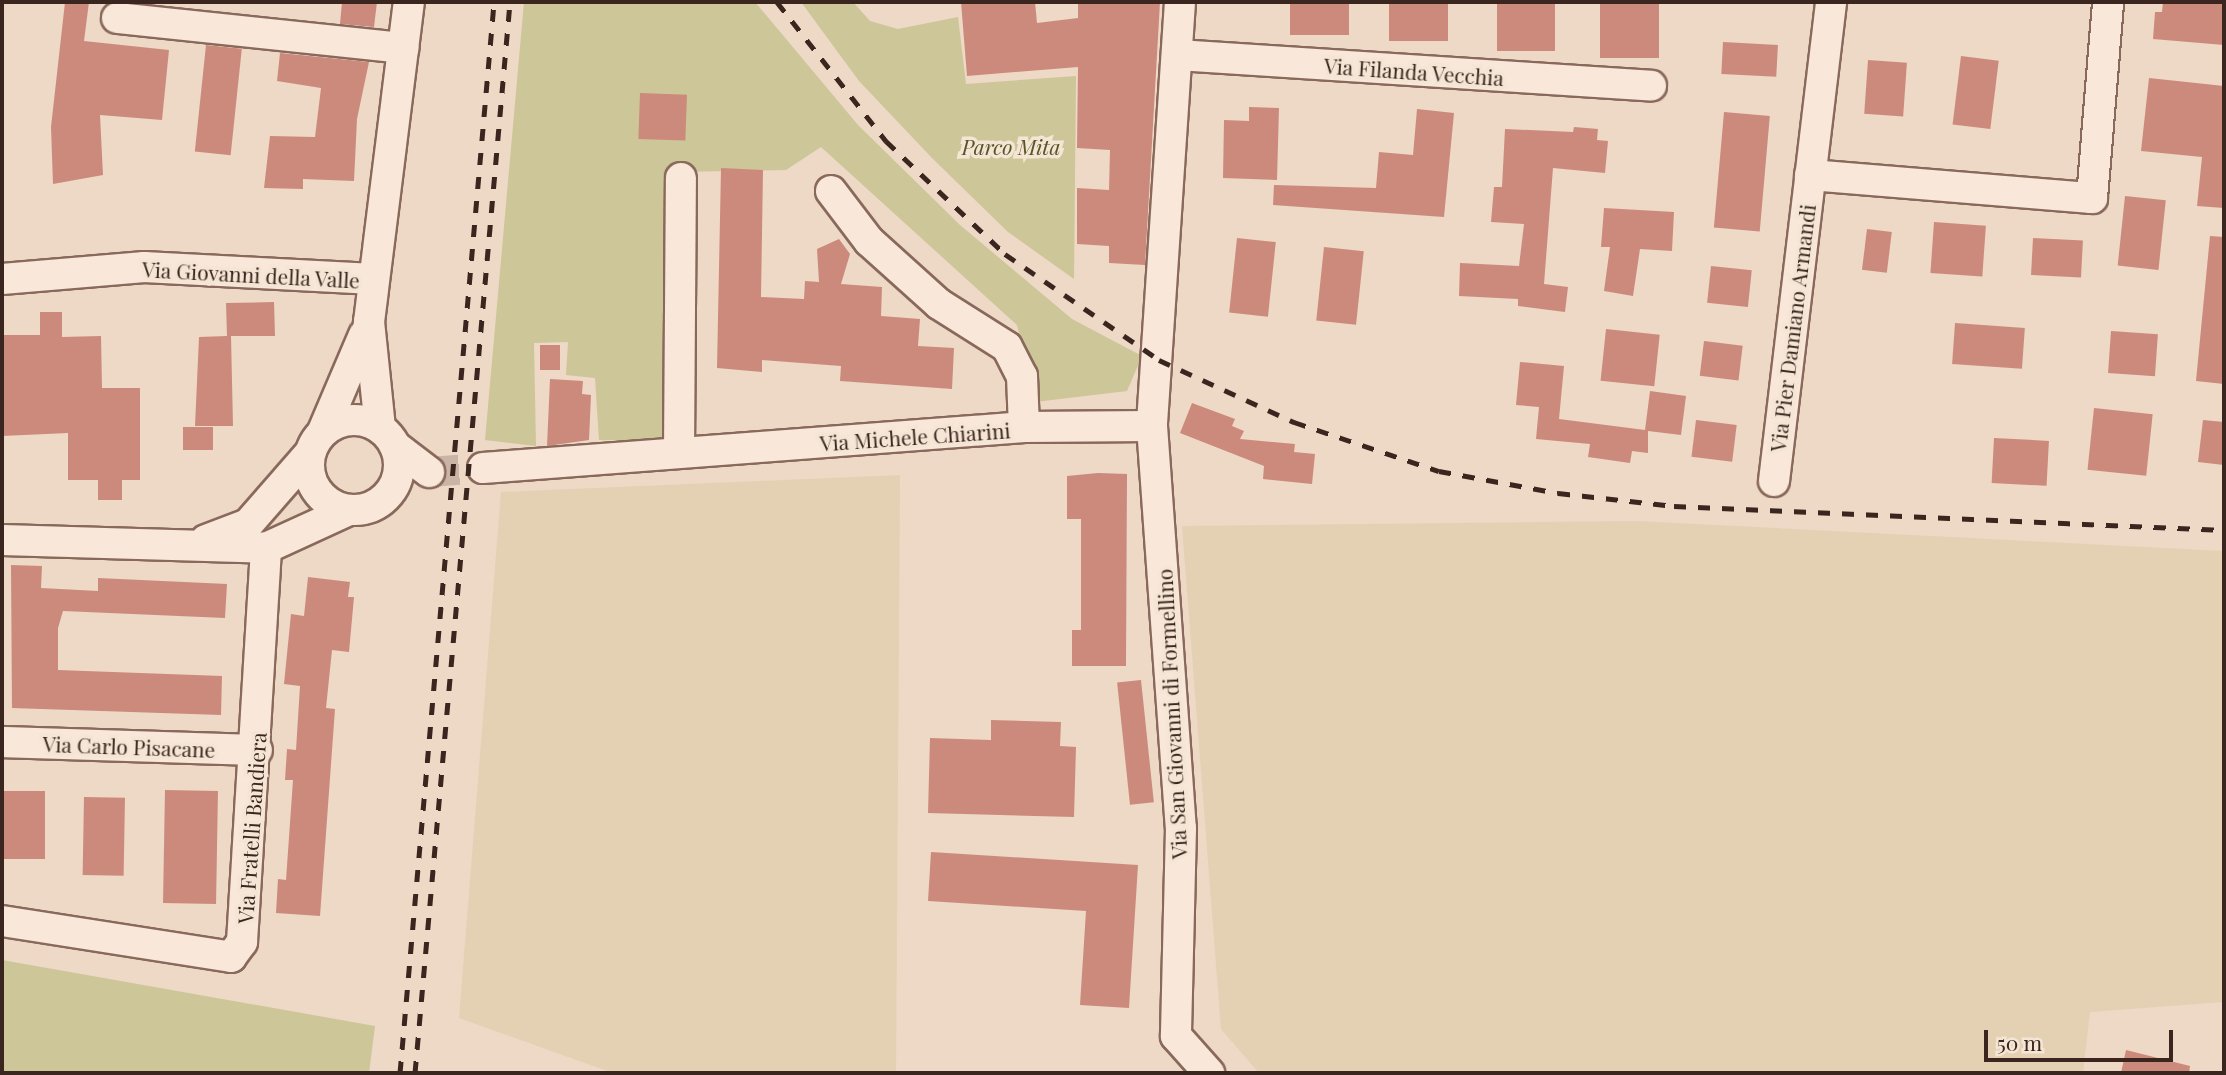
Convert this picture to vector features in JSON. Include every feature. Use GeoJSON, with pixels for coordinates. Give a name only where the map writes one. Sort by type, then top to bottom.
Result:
{"type":"FeatureCollection","features":[{"type":"Feature","properties":{"kind":"street","name":"Via Giovanni della Valle"},"geometry":{"type":"LineString","coordinates":[[388,437],[369,321],[409,2]]}},
{"type":"Feature","properties":{"kind":"street"},"geometry":{"type":"LineString","coordinates":[[1152,426],[1180,2]]}},
{"type":"Feature","properties":{"kind":"street","name":"Via Pier Damiano Armandi"},"geometry":{"type":"LineString","coordinates":[[1774,481],[1831,2]]}},
{"type":"Feature","properties":{"kind":"street","name":"Via Pier Damiano Armandi"},"geometry":{"type":"LineString","coordinates":[[1810,175],[2092,198],[2108,2]]}},
{"type":"Feature","properties":{"kind":"street"},"geometry":{"type":"LineString","coordinates":[[117,18],[403,48]]}},
{"type":"Feature","properties":{"kind":"street","name":"Via Filanda Vecchia"},"geometry":{"type":"LineString","coordinates":[[1177,55],[1650,86]]}},
{"type":"Feature","properties":{"kind":"street"},"geometry":{"type":"LineString","coordinates":[[679,453],[681,178]]}},
{"type":"Feature","properties":{"kind":"street"},"geometry":{"type":"LineString","coordinates":[[831,191],[869,241],[939,304],[1007,347],[1022,376],[1024,427]]}},
{"type":"Feature","properties":{"kind":"street","name":"Via Giovanni della Valle"},"geometry":{"type":"LineString","coordinates":[[2,279],[144,267],[374,279]]}},
{"type":"Feature","properties":{"kind":"street","name":"Via Giovanni della Valle"},"geometry":{"type":"LineString","coordinates":[[316,443],[369,321]]}},
{"type":"Feature","properties":{"kind":"street"},"geometry":{"type":"LineString","coordinates":[[2,540],[199,543],[267,548],[349,510],[377,504],[395,483],[429,472],[388,437],[352,419],[316,443],[248,524],[199,543]]}},
{"type":"Feature","properties":{"kind":"street","name":"Via Michele Chiarini"},"geometry":{"type":"LineString","coordinates":[[483,468],[1024,427],[1152,426]]}},
{"type":"Feature","properties":{"kind":"street","name":"Via San Giovanni di Formellino"},"geometry":{"type":"LineString","coordinates":[[1152,426],[1181,828],[1176,1036],[1209,1073]]}},
{"type":"Feature","properties":{"kind":"street"},"geometry":{"type":"LineString","coordinates":[[388,437],[395,483]]}},
{"type":"Feature","properties":{"kind":"street"},"geometry":{"type":"LineString","coordinates":[[316,443],[313,485],[335,506],[349,510]]}},
{"type":"Feature","properties":{"kind":"street","name":"Via Fratelli Bandiera"},"geometry":{"type":"LineString","coordinates":[[2,921],[231,957],[242,942],[248,903],[267,548]]}},
{"type":"Feature","properties":{"kind":"street","name":"Via Carlo Pisacane"},"geometry":{"type":"LineString","coordinates":[[2,742],[257,750]]}},
{"type":"Feature","properties":{"kind":"shaded area"},"geometry":{"type":"Polygon","coordinates":[[[900,475],[896,1073],[613,1073],[459,1018],[501,492],[900,475]]]}},
{"type":"Feature","properties":{"kind":"shaded area"},"geometry":{"type":"Polygon","coordinates":[[[1637,521],[2224,551],[2224,1002],[2090,1012],[2083,1073],[1259,1073],[1221,1029],[1182,526],[1637,521]]]}},
{"type":"Feature","properties":{"kind":"green space"},"geometry":{"type":"Polygon","coordinates":[[[524,2],[755,2],[858,125],[960,225],[1072,319],[1142,356],[1127,391],[1035,402],[1017,325],[821,147],[786,170],[672,172],[666,440],[599,440],[595,378],[566,375],[568,342],[534,343],[536,446],[485,440],[524,2]]]}},
{"type":"Feature","properties":{"kind":"green space","name":"Parco Mita"},"geometry":{"type":"Polygon","coordinates":[[[801,2],[853,2],[870,21],[898,29],[958,17],[966,84],[1076,76],[1074,279],[1008,232],[932,158],[859,81],[801,2]]]}},
{"type":"Feature","properties":{"kind":"green space"},"geometry":{"type":"Polygon","coordinates":[[[2,960],[375,1026],[369,1073],[2,1073],[2,960]]]}},
{"type":"Feature","properties":{"kind":"building"},"geometry":{"type":"Polygon","coordinates":[[[65,2],[89,2],[84,41],[169,50],[162,120],[100,115],[103,175],[53,184],[51,127],[65,2]]]}},
{"type":"Feature","properties":{"kind":"building"},"geometry":{"type":"Polygon","coordinates":[[[342,2],[377,2],[374,27],[340,24],[342,2]]]}},
{"type":"Feature","properties":{"kind":"building"},"geometry":{"type":"Polygon","coordinates":[[[961,2],[1035,2],[1037,23],[1078,18],[1078,2],[1160,2],[1145,265],[1109,263],[1109,246],[1077,244],[1077,188],[1109,190],[1110,150],[1077,148],[1078,67],[967,76],[961,2]]]}},
{"type":"Feature","properties":{"kind":"building"},"geometry":{"type":"Polygon","coordinates":[[[1290,2],[1349,2],[1349,35],[1290,35],[1290,2]]]}},
{"type":"Feature","properties":{"kind":"building"},"geometry":{"type":"Polygon","coordinates":[[[1389,2],[1448,2],[1448,41],[1389,41],[1389,2]]]}},
{"type":"Feature","properties":{"kind":"building"},"geometry":{"type":"Polygon","coordinates":[[[1497,2],[1555,2],[1555,51],[1497,51],[1497,2]]]}},
{"type":"Feature","properties":{"kind":"building"},"geometry":{"type":"Polygon","coordinates":[[[1600,2],[1659,2],[1659,58],[1600,58],[1600,2]]]}},
{"type":"Feature","properties":{"kind":"building"},"geometry":{"type":"Polygon","coordinates":[[[2163,2],[2224,2],[2224,45],[2153,39],[2155,12],[2162,12],[2163,2]]]}},
{"type":"Feature","properties":{"kind":"building"},"geometry":{"type":"Polygon","coordinates":[[[1723,42],[1778,45],[1776,77],[1721,74],[1723,42]]]}},
{"type":"Feature","properties":{"kind":"building"},"geometry":{"type":"Polygon","coordinates":[[[206,45],[242,49],[231,155],[195,151],[206,45]]]}},
{"type":"Feature","properties":{"kind":"building"},"geometry":{"type":"Polygon","coordinates":[[[280,53],[369,62],[357,119],[354,181],[303,179],[303,189],[264,188],[270,136],[315,137],[321,88],[277,81],[280,53]]]}},
{"type":"Feature","properties":{"kind":"building"},"geometry":{"type":"Polygon","coordinates":[[[1961,56],[1999,61],[1990,129],[1953,124],[1961,56]]]}},
{"type":"Feature","properties":{"kind":"building"},"geometry":{"type":"Polygon","coordinates":[[[1868,60],[1907,63],[1903,117],[1864,114],[1868,60]]]}},
{"type":"Feature","properties":{"kind":"building"},"geometry":{"type":"Polygon","coordinates":[[[2149,78],[2224,86],[2224,208],[2197,206],[2202,157],[2141,151],[2149,78]]]}},
{"type":"Feature","properties":{"kind":"building"},"geometry":{"type":"Polygon","coordinates":[[[640,93],[687,95],[685,141],[638,139],[640,93]]]}},
{"type":"Feature","properties":{"kind":"building"},"geometry":{"type":"Polygon","coordinates":[[[1249,107],[1279,108],[1277,180],[1223,178],[1224,120],[1249,121],[1249,107]]]}},
{"type":"Feature","properties":{"kind":"building"},"geometry":{"type":"Polygon","coordinates":[[[1417,109],[1454,113],[1444,217],[1273,205],[1274,185],[1376,188],[1379,152],[1413,155],[1417,109]]]}},
{"type":"Feature","properties":{"kind":"building"},"geometry":{"type":"Polygon","coordinates":[[[1724,112],[1770,116],[1760,232],[1714,228],[1724,112]]]}},
{"type":"Feature","properties":{"kind":"building"},"geometry":{"type":"Polygon","coordinates":[[[1574,127],[1598,129],[1597,140],[1608,141],[1605,173],[1553,168],[1544,284],[1568,287],[1565,312],[1518,306],[1518,299],[1459,296],[1460,263],[1519,266],[1524,224],[1491,222],[1494,187],[1502,187],[1505,129],[1573,132],[1574,127]]]}},
{"type":"Feature","properties":{"kind":"building"},"geometry":{"type":"Polygon","coordinates":[[[721,168],[763,170],[761,297],[804,299],[805,281],[819,282],[817,249],[839,239],[850,254],[841,284],[882,287],[881,316],[920,319],[918,346],[954,348],[952,389],[840,381],[841,366],[762,360],[762,372],[717,368],[721,168]]]}},
{"type":"Feature","properties":{"kind":"building"},"geometry":{"type":"Polygon","coordinates":[[[2125,196],[2166,200],[2158,270],[2118,266],[2125,196]]]}},
{"type":"Feature","properties":{"kind":"building"},"geometry":{"type":"Polygon","coordinates":[[[1604,208],[1674,212],[1672,251],[1640,249],[1633,296],[1604,291],[1610,247],[1601,247],[1604,208]]]}},
{"type":"Feature","properties":{"kind":"building"},"geometry":{"type":"Polygon","coordinates":[[[1934,222],[1986,226],[1982,277],[1930,273],[1934,222]]]}},
{"type":"Feature","properties":{"kind":"building"},"geometry":{"type":"Polygon","coordinates":[[[1867,229],[1892,232],[1887,273],[1862,270],[1867,229]]]}},
{"type":"Feature","properties":{"kind":"building"},"geometry":{"type":"Polygon","coordinates":[[[2210,236],[2224,237],[2224,384],[2196,381],[2210,236]]]}},
{"type":"Feature","properties":{"kind":"building"},"geometry":{"type":"Polygon","coordinates":[[[1237,238],[1276,242],[1268,317],[1229,313],[1237,238]]]}},
{"type":"Feature","properties":{"kind":"building"},"geometry":{"type":"Polygon","coordinates":[[[2033,238],[2083,241],[2081,278],[2031,275],[2033,238]]]}},
{"type":"Feature","properties":{"kind":"building"},"geometry":{"type":"Polygon","coordinates":[[[1324,247],[1364,251],[1356,325],[1316,321],[1324,247]]]}},
{"type":"Feature","properties":{"kind":"building"},"geometry":{"type":"Polygon","coordinates":[[[1711,266],[1752,270],[1748,307],[1707,303],[1711,266]]]}},
{"type":"Feature","properties":{"kind":"building"},"geometry":{"type":"Polygon","coordinates":[[[274,302],[275,336],[231,336],[233,426],[195,426],[199,337],[227,336],[226,303],[274,302]]]}},
{"type":"Feature","properties":{"kind":"building"},"geometry":{"type":"Polygon","coordinates":[[[40,312],[62,312],[62,337],[101,336],[102,388],[140,388],[140,480],[122,480],[122,500],[98,500],[98,480],[68,480],[68,433],[2,436],[2,335],[40,335],[40,312]]]}},
{"type":"Feature","properties":{"kind":"building"},"geometry":{"type":"Polygon","coordinates":[[[1955,323],[2025,328],[2022,369],[1952,364],[1955,323]]]}},
{"type":"Feature","properties":{"kind":"building"},"geometry":{"type":"Polygon","coordinates":[[[1606,329],[1660,335],[1654,386],[1601,381],[1606,329]]]}},
{"type":"Feature","properties":{"kind":"building"},"geometry":{"type":"Polygon","coordinates":[[[2111,331],[2158,334],[2155,376],[2108,373],[2111,331]]]}},
{"type":"Feature","properties":{"kind":"building"},"geometry":{"type":"Polygon","coordinates":[[[1704,341],[1743,346],[1738,380],[1700,376],[1704,341]]]}},
{"type":"Feature","properties":{"kind":"building"},"geometry":{"type":"Polygon","coordinates":[[[540,345],[560,345],[560,370],[540,370],[540,345]]]}},
{"type":"Feature","properties":{"kind":"building"},"geometry":{"type":"Polygon","coordinates":[[[1520,362],[1564,366],[1559,419],[1645,430],[1650,391],[1686,396],[1681,435],[1648,431],[1648,453],[1632,451],[1630,463],[1588,457],[1590,444],[1536,439],[1539,407],[1516,405],[1520,362]]]}},
{"type":"Feature","properties":{"kind":"building"},"geometry":{"type":"Polygon","coordinates":[[[550,379],[583,381],[582,394],[591,395],[589,440],[547,446],[550,379]]]}},
{"type":"Feature","properties":{"kind":"building"},"geometry":{"type":"Polygon","coordinates":[[[1192,403],[1235,419],[1232,426],[1244,431],[1240,439],[1295,444],[1294,452],[1315,454],[1312,484],[1263,479],[1264,466],[1180,433],[1192,403]]]}},
{"type":"Feature","properties":{"kind":"building"},"geometry":{"type":"Polygon","coordinates":[[[2094,408],[2153,414],[2146,476],[2088,470],[2094,408]]]}},
{"type":"Feature","properties":{"kind":"building"},"geometry":{"type":"Polygon","coordinates":[[[1696,420],[1737,425],[1732,462],[1691,457],[1696,420]]]}},
{"type":"Feature","properties":{"kind":"building"},"geometry":{"type":"Polygon","coordinates":[[[2203,420],[2224,422],[2224,465],[2198,462],[2203,420]]]}},
{"type":"Feature","properties":{"kind":"building"},"geometry":{"type":"Polygon","coordinates":[[[183,427],[213,427],[213,450],[183,450],[183,427]]]}},
{"type":"Feature","properties":{"kind":"building"},"geometry":{"type":"Polygon","coordinates":[[[1994,438],[2049,441],[2047,486],[1992,483],[1994,438]]]}},
{"type":"Feature","properties":{"kind":"building"},"geometry":{"type":"Polygon","coordinates":[[[1127,474],[1126,666],[1072,666],[1072,630],[1081,630],[1081,519],[1067,519],[1067,476],[1127,474]]]}},
{"type":"Feature","properties":{"kind":"building"},"geometry":{"type":"Polygon","coordinates":[[[11,565],[42,566],[41,588],[98,591],[98,578],[227,584],[225,618],[63,611],[58,628],[58,670],[222,676],[221,715],[12,708],[11,565]]]}},
{"type":"Feature","properties":{"kind":"building"},"geometry":{"type":"Polygon","coordinates":[[[308,577],[350,582],[348,597],[354,597],[349,652],[332,650],[326,708],[335,709],[320,916],[276,913],[278,879],[286,880],[293,780],[285,780],[287,749],[296,750],[300,686],[284,684],[291,614],[304,616],[308,577]]]}},
{"type":"Feature","properties":{"kind":"building"},"geometry":{"type":"Polygon","coordinates":[[[1141,680],[1154,802],[1130,805],[1117,683],[1141,680]]]}},
{"type":"Feature","properties":{"kind":"building"},"geometry":{"type":"Polygon","coordinates":[[[991,720],[1061,722],[1060,746],[1076,747],[1074,817],[928,813],[930,738],[991,740],[991,720]]]}},
{"type":"Feature","properties":{"kind":"building"},"geometry":{"type":"Polygon","coordinates":[[[165,790],[218,791],[216,904],[163,903],[165,790]]]}},
{"type":"Feature","properties":{"kind":"building"},"geometry":{"type":"Polygon","coordinates":[[[3,791],[45,791],[45,859],[3,859],[3,791]]]}},
{"type":"Feature","properties":{"kind":"building"},"geometry":{"type":"Polygon","coordinates":[[[84,797],[125,798],[124,876],[83,875],[84,797]]]}},
{"type":"Feature","properties":{"kind":"building"},"geometry":{"type":"Polygon","coordinates":[[[931,852],[1138,865],[1129,1008],[1080,1005],[1086,911],[928,901],[931,852]]]}},
{"type":"Feature","properties":{"kind":"building"},"geometry":{"type":"Polygon","coordinates":[[[2126,1050],[2190,1066],[2189,1073],[2121,1073],[2126,1050]]]}},
{"type":"Feature","properties":{"kind":"tunnel"},"geometry":{"type":"LineString","coordinates":[[429,472],[483,468]]}},
{"type":"Feature","properties":{"kind":"railway"},"geometry":{"type":"LineString","coordinates":[[400,1073],[494,2]]}},
{"type":"Feature","properties":{"kind":"railway"},"geometry":{"type":"LineString","coordinates":[[415,1073],[510,2]]}},
{"type":"Feature","properties":{"kind":"railway"},"geometry":{"type":"LineString","coordinates":[[777,2],[886,141],[1005,254],[1159,360],[1294,422],[1439,471],[1558,493],[1674,506],[2224,530]]}}]}
